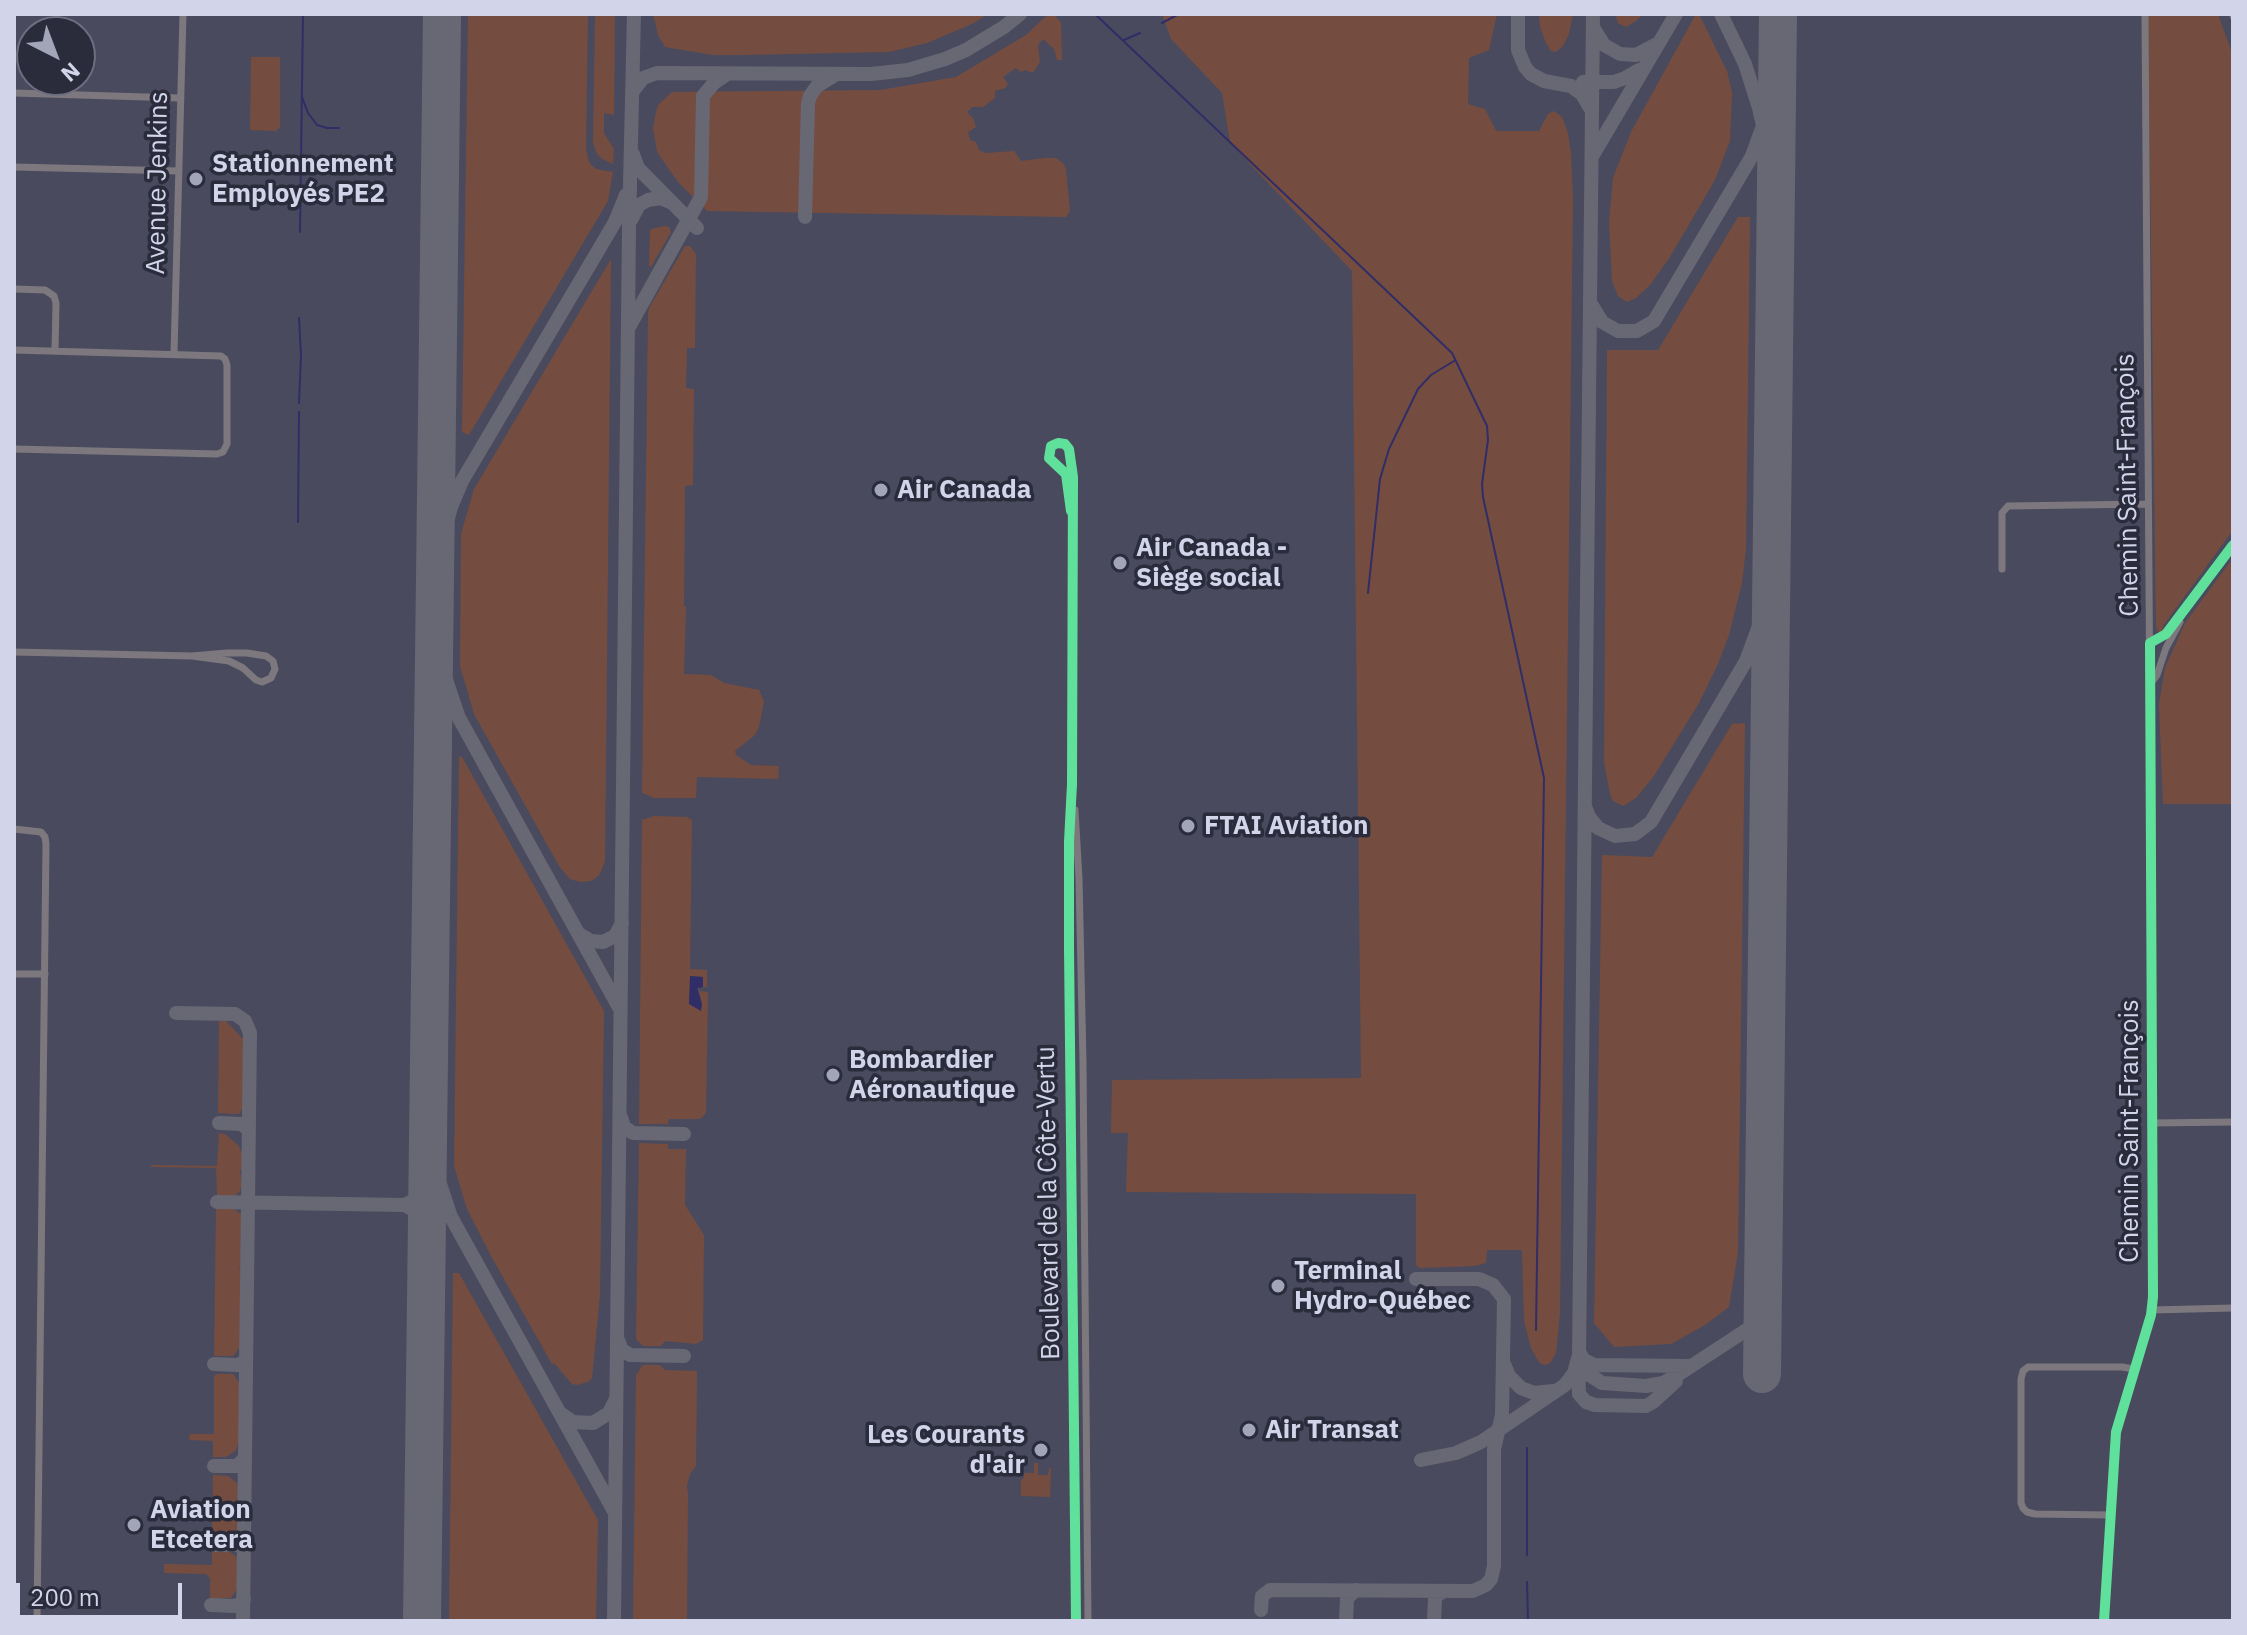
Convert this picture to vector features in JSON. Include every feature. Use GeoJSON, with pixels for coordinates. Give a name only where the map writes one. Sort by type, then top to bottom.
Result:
{"type":"FeatureCollection","features":[{"type":"Feature","properties":{"kind":"street","name":"Avenue Jenkins"},"geometry":{"type":"LineString","coordinates":[[174,353],[183,14]]}},
{"type":"Feature","properties":{"kind":"street","name":"Chemin Saint-François"},"geometry":{"type":"LineString","coordinates":[[2104,1621],[2116,1432],[2152,1310],[2145,14]]}},
{"type":"Feature","properties":{"kind":"street"},"geometry":{"type":"LineString","coordinates":[[14,93],[179,98]]}},
{"type":"Feature","properties":{"kind":"street"},"geometry":{"type":"LineString","coordinates":[[14,167],[179,171]]}},
{"type":"Feature","properties":{"kind":"street"},"geometry":{"type":"LineString","coordinates":[[14,289],[45,290],[54,296],[55,351]]}},
{"type":"Feature","properties":{"kind":"street"},"geometry":{"type":"LineString","coordinates":[[14,350],[221,356],[226,361],[227,444],[223,452],[215,454],[14,449]]}},
{"type":"Feature","properties":{"kind":"street","name":"Boulevard de la Côte-Vertu"},"geometry":{"type":"LineString","coordinates":[[1071,511],[1066,474],[1049,458],[1049,449],[1055,443],[1065,444],[1069,449],[1073,471],[1069,948],[1076,1621]]}},
{"type":"Feature","properties":{"kind":"street"},"geometry":{"type":"LineString","coordinates":[[2002,569],[2002,513],[2008,506],[2148,504]]}},
{"type":"Feature","properties":{"kind":"street"},"geometry":{"type":"LineString","coordinates":[[2150,643],[2164,636],[2233,545]]}},
{"type":"Feature","properties":{"kind":"street"},"geometry":{"type":"LineString","coordinates":[[2150,684],[2189,605]]}},
{"type":"Feature","properties":{"kind":"street"},"geometry":{"type":"LineString","coordinates":[[14,652],[192,656],[229,661],[259,681],[268,680],[275,672],[274,663],[266,656],[236,652],[192,656]]}},
{"type":"Feature","properties":{"kind":"street","name":"Boulevard de la Côte-Vertu"},"geometry":{"type":"LineString","coordinates":[[1072,784],[1078,840],[1081,954],[1088,1621]]}},
{"type":"Feature","properties":{"kind":"street"},"geometry":{"type":"LineString","coordinates":[[14,829],[33,830],[44,835],[46,844],[37,1621]]}},
{"type":"Feature","properties":{"kind":"street"},"geometry":{"type":"LineString","coordinates":[[14,974],[45,974]]}},
{"type":"Feature","properties":{"kind":"street"},"geometry":{"type":"LineString","coordinates":[[2153,1123],[2233,1122]]}},
{"type":"Feature","properties":{"kind":"street"},"geometry":{"type":"LineString","coordinates":[[2152,1310],[2233,1308]]}},
{"type":"Feature","properties":{"kind":"street"},"geometry":{"type":"LineString","coordinates":[[2110,1515],[2035,1514],[2023,1508],[2021,1379],[2028,1367],[2134,1369]]}},
{"type":"Feature","properties":{"kind":"shaded area"},"geometry":{"type":"Polygon","coordinates":[[[468,14],[588,14],[586,149],[589,162],[596,169],[613,172],[608,201],[469,435],[462,432],[468,14]]]}},
{"type":"Feature","properties":{"kind":"shaded area"},"geometry":{"type":"Polygon","coordinates":[[[595,14],[615,14],[614,115],[604,113],[604,133],[614,149],[613,164],[597,154],[593,143],[595,14]]]}},
{"type":"Feature","properties":{"kind":"shaded area"},"geometry":{"type":"Polygon","coordinates":[[[653,14],[988,14],[927,43],[889,52],[713,55],[665,47],[658,35],[653,14]]]}},
{"type":"Feature","properties":{"kind":"shaded area"},"geometry":{"type":"Polygon","coordinates":[[[1053,14],[1061,22],[1062,60],[1057,60],[1054,49],[1043,39],[1038,45],[1040,62],[1032,73],[1026,70],[1020,72],[1016,68],[1003,77],[1008,84],[995,91],[995,98],[983,107],[972,107],[967,112],[976,127],[968,132],[970,140],[976,142],[979,150],[985,153],[1014,151],[1021,161],[1056,158],[1064,164],[1070,211],[1066,217],[707,211],[678,182],[657,152],[653,128],[656,112],[658,105],[672,92],[880,90],[956,77],[1026,35],[1045,17],[1053,14]]]}},
{"type":"Feature","properties":{"kind":"shaded area"},"geometry":{"type":"Polygon","coordinates":[[[1162,14],[1497,14],[1489,50],[1469,58],[1468,104],[1485,109],[1496,131],[1539,131],[1548,114],[1554,111],[1562,117],[1568,133],[1573,198],[1560,1313],[1556,1353],[1546,1365],[1541,1364],[1531,1348],[1524,1321],[1522,1250],[1487,1250],[1486,1263],[1475,1266],[1420,1268],[1416,1265],[1416,1194],[1126,1192],[1128,1133],[1111,1133],[1112,1080],[1361,1078],[1352,271],[1230,143],[1222,93],[1171,39],[1162,14]]]}},
{"type":"Feature","properties":{"kind":"shaded area"},"geometry":{"type":"Polygon","coordinates":[[[1539,14],[1573,14],[1569,34],[1556,52],[1551,51],[1546,43],[1539,14]]]}},
{"type":"Feature","properties":{"kind":"shaded area"},"geometry":{"type":"Polygon","coordinates":[[[1615,14],[1643,14],[1626,27],[1618,23],[1615,14]]]}},
{"type":"Feature","properties":{"kind":"shaded area"},"geometry":{"type":"Polygon","coordinates":[[[1696,14],[1699,14],[1727,71],[1732,93],[1730,141],[1715,180],[1670,257],[1650,285],[1627,302],[1618,296],[1612,281],[1609,222],[1613,178],[1631,132],[1696,14]]]}},
{"type":"Feature","properties":{"kind":"shaded area"},"geometry":{"type":"Polygon","coordinates":[[[2148,14],[2218,14],[2233,56],[2233,530],[2163,626],[2162,633],[2157,631],[2156,626],[2148,14]]]}},
{"type":"Feature","properties":{"kind":"shaded area"},"geometry":{"type":"Polygon","coordinates":[[[251,57],[280,57],[280,127],[276,131],[250,130],[251,57]]]}},
{"type":"Feature","properties":{"kind":"shaded area"},"geometry":{"type":"Polygon","coordinates":[[[1738,217],[1750,217],[1746,549],[1742,583],[1729,635],[1699,703],[1654,776],[1636,798],[1623,806],[1613,801],[1604,762],[1607,350],[1658,350],[1738,217]]]}},
{"type":"Feature","properties":{"kind":"shaded area"},"geometry":{"type":"Polygon","coordinates":[[[669,227],[671,232],[651,267],[650,231],[669,227]]]}},
{"type":"Feature","properties":{"kind":"shaded area"},"geometry":{"type":"Polygon","coordinates":[[[685,246],[690,246],[696,254],[695,348],[687,348],[686,388],[694,389],[693,485],[685,486],[684,674],[711,675],[724,683],[759,690],[764,701],[759,727],[755,735],[735,751],[736,755],[751,765],[779,766],[778,779],[697,777],[696,798],[654,798],[642,793],[648,314],[685,246]]]}},
{"type":"Feature","properties":{"kind":"shaded area"},"geometry":{"type":"Polygon","coordinates":[[[611,259],[605,861],[596,878],[580,882],[570,879],[559,866],[474,714],[460,666],[461,534],[474,489],[611,259]]]}},
{"type":"Feature","properties":{"kind":"shaded area"},"geometry":{"type":"Polygon","coordinates":[[[2233,558],[2233,804],[2163,804],[2159,704],[2165,668],[2185,623],[2233,558]]]}},
{"type":"Feature","properties":{"kind":"shaded area"},"geometry":{"type":"Polygon","coordinates":[[[1745,723],[1738,1252],[1729,1307],[1671,1344],[1614,1347],[1594,1323],[1602,855],[1652,857],[1732,724],[1745,723]]]}},
{"type":"Feature","properties":{"kind":"shaded area"},"geometry":{"type":"Polygon","coordinates":[[[459,756],[604,1011],[600,1295],[592,1378],[577,1385],[572,1384],[552,1364],[491,1256],[467,1209],[454,1166],[459,756]]]}},
{"type":"Feature","properties":{"kind":"shaded area"},"geometry":{"type":"Polygon","coordinates":[[[654,816],[687,817],[692,820],[690,969],[707,970],[707,987],[703,987],[703,977],[690,976],[702,1004],[699,991],[708,992],[706,1113],[700,1119],[669,1119],[668,1124],[639,1124],[642,820],[654,816]]]}},
{"type":"Feature","properties":{"kind":"shaded area"},"geometry":{"type":"Polygon","coordinates":[[[690,976],[703,977],[703,987],[697,988],[701,1011],[689,1004],[690,976]]]}},
{"type":"Feature","properties":{"kind":"shaded area"},"geometry":{"type":"Polygon","coordinates":[[[222,1020],[244,1043],[243,1108],[239,1114],[218,1113],[219,1021],[222,1020]]]}},
{"type":"Feature","properties":{"kind":"shaded area"},"geometry":{"type":"Polygon","coordinates":[[[219,1133],[238,1145],[242,1153],[242,1186],[235,1196],[217,1195],[216,1168],[151,1167],[217,1166],[219,1133]]]}},
{"type":"Feature","properties":{"kind":"shaded area"},"geometry":{"type":"Polygon","coordinates":[[[639,1143],[668,1144],[668,1149],[686,1149],[685,1205],[704,1235],[703,1340],[696,1344],[665,1341],[661,1346],[643,1346],[636,1339],[639,1143]]]}},
{"type":"Feature","properties":{"kind":"shaded area"},"geometry":{"type":"Polygon","coordinates":[[[216,1208],[234,1209],[242,1218],[240,1347],[233,1356],[214,1356],[216,1208]]]}},
{"type":"Feature","properties":{"kind":"shaded area"},"geometry":{"type":"Polygon","coordinates":[[[453,1273],[459,1273],[598,1520],[596,1621],[449,1621],[453,1273]]]}},
{"type":"Feature","properties":{"kind":"shaded area"},"geometry":{"type":"Polygon","coordinates":[[[643,1365],[660,1365],[665,1370],[697,1371],[696,1466],[687,1486],[687,1621],[633,1621],[636,1375],[643,1365]]]}},
{"type":"Feature","properties":{"kind":"shaded area"},"geometry":{"type":"Polygon","coordinates":[[[233,1374],[240,1384],[239,1443],[235,1451],[226,1457],[213,1457],[213,1441],[189,1440],[190,1434],[214,1434],[214,1376],[233,1374]]]}},
{"type":"Feature","properties":{"kind":"shaded area"},"geometry":{"type":"Polygon","coordinates":[[[1034,1463],[1038,1463],[1038,1475],[1048,1475],[1051,1468],[1050,1497],[1021,1496],[1021,1480],[1024,1473],[1034,1473],[1034,1463]]]}},
{"type":"Feature","properties":{"kind":"shaded area"},"geometry":{"type":"Polygon","coordinates":[[[213,1475],[228,1476],[238,1487],[237,1535],[220,1542],[212,1541],[213,1475]]]}},
{"type":"Feature","properties":{"kind":"shaded area"},"geometry":{"type":"Polygon","coordinates":[[[212,1548],[226,1549],[238,1558],[237,1589],[231,1598],[210,1598],[210,1578],[206,1574],[164,1573],[164,1564],[212,1565],[212,1548]]]}},
{"type":"Feature","properties":{"kind":"waterway"},"geometry":{"type":"LineString","coordinates":[[300,232],[303,14]]}},
{"type":"Feature","properties":{"kind":"waterway"},"geometry":{"type":"LineString","coordinates":[[1095,14],[1452,353],[1487,426],[1483,497],[1544,778],[1536,1330]]}},
{"type":"Feature","properties":{"kind":"waterway"},"geometry":{"type":"LineString","coordinates":[[1162,23],[1179,14]]}},
{"type":"Feature","properties":{"kind":"waterway"},"geometry":{"type":"LineString","coordinates":[[1124,40],[1140,33]]}},
{"type":"Feature","properties":{"kind":"waterway"},"geometry":{"type":"LineString","coordinates":[[302,97],[317,125],[339,128]]}},
{"type":"Feature","properties":{"kind":"waterway"},"geometry":{"type":"LineString","coordinates":[[299,318],[299,403]]}},
{"type":"Feature","properties":{"kind":"waterway"},"geometry":{"type":"LineString","coordinates":[[1368,593],[1380,479],[1389,449],[1418,389],[1431,375],[1454,361]]}},
{"type":"Feature","properties":{"kind":"waterway"},"geometry":{"type":"LineString","coordinates":[[298,522],[299,412]]}},
{"type":"Feature","properties":{"kind":"waterway"},"geometry":{"type":"LineString","coordinates":[[1527,1448],[1527,1555]]}},
{"type":"Feature","properties":{"kind":"waterway"},"geometry":{"type":"LineString","coordinates":[[1527,1582],[1528,1621]]}},
{"type":"Feature","properties":{"kind":"taxiway"},"geometry":{"type":"LineString","coordinates":[[614,1621],[634,14]]}},
{"type":"Feature","properties":{"kind":"taxiway"},"geometry":{"type":"LineString","coordinates":[[633,91],[643,78],[657,73],[871,74],[908,70],[966,50],[1020,14]]}},
{"type":"Feature","properties":{"kind":"taxiway"},"geometry":{"type":"LineString","coordinates":[[1518,14],[1518,50],[1525,67],[1544,81],[1571,86],[1582,94],[1590,108]]}},
{"type":"Feature","properties":{"kind":"taxiway"},"geometry":{"type":"LineString","coordinates":[[1593,14],[1579,1358],[1588,1374],[1602,1383],[1646,1386],[1663,1383],[1751,1327],[1763,1299]]}},
{"type":"Feature","properties":{"kind":"taxiway"},"geometry":{"type":"LineString","coordinates":[[1593,155],[1676,14]]}},
{"type":"Feature","properties":{"kind":"taxiway"},"geometry":{"type":"LineString","coordinates":[[1721,14],[1745,64],[1759,108],[1770,156],[1775,220]]}},
{"type":"Feature","properties":{"kind":"taxiway"},"geometry":{"type":"LineString","coordinates":[[1594,29],[1604,45],[1620,54],[1636,55],[1655,45]]}},
{"type":"Feature","properties":{"kind":"taxiway"},"geometry":{"type":"LineString","coordinates":[[1591,304],[1602,322],[1618,331],[1637,331],[1654,321],[1752,156],[1771,104],[1777,56]]}},
{"type":"Feature","properties":{"kind":"taxiway"},"geometry":{"type":"LineString","coordinates":[[1583,82],[1614,82],[1639,70]]}},
{"type":"Feature","properties":{"kind":"taxiway"},"geometry":{"type":"LineString","coordinates":[[629,327],[701,197],[703,96],[727,74]]}},
{"type":"Feature","properties":{"kind":"taxiway"},"geometry":{"type":"LineString","coordinates":[[805,217],[808,103],[817,86],[835,75]]}},
{"type":"Feature","properties":{"kind":"taxiway"},"geometry":{"type":"LineString","coordinates":[[633,154],[638,168],[697,228]]}},
{"type":"Feature","properties":{"kind":"taxiway"},"geometry":{"type":"LineString","coordinates":[[620,1009],[459,718],[442,668],[436,602],[437,570],[443,537],[462,481],[615,222],[626,195]]}},
{"type":"Feature","properties":{"kind":"taxiway"},"geometry":{"type":"LineString","coordinates":[[631,220],[639,205],[648,200],[660,198],[670,202]]}},
{"type":"Feature","properties":{"kind":"taxiway"},"geometry":{"type":"LineString","coordinates":[[1586,809],[1598,828],[1615,836],[1635,834],[1651,822],[1746,661],[1765,610],[1771,564]]}},
{"type":"Feature","properties":{"kind":"taxiway"},"geometry":{"type":"LineString","coordinates":[[579,934],[591,941],[603,942],[615,936],[622,923]]}},
{"type":"Feature","properties":{"kind":"taxiway"},"geometry":{"type":"LineString","coordinates":[[176,1013],[235,1014],[245,1021],[250,1033],[243,1621]]}},
{"type":"Feature","properties":{"kind":"taxiway"},"geometry":{"type":"LineString","coordinates":[[429,1049],[431,1143],[451,1217],[614,1511]]}},
{"type":"Feature","properties":{"kind":"taxiway"},"geometry":{"type":"LineString","coordinates":[[621,1117],[624,1127],[633,1133],[684,1134]]}},
{"type":"Feature","properties":{"kind":"taxiway"},"geometry":{"type":"LineString","coordinates":[[219,1123],[241,1124],[249,1130]]}},
{"type":"Feature","properties":{"kind":"taxiway"},"geometry":{"type":"LineString","coordinates":[[405,1205],[420,1197],[426,1190],[427,1181]]}},
{"type":"Feature","properties":{"kind":"taxiway"},"geometry":{"type":"LineString","coordinates":[[217,1202],[405,1205],[420,1214],[427,1231]]}},
{"type":"Feature","properties":{"kind":"taxiway"},"geometry":{"type":"LineString","coordinates":[[1261,1610],[1262,1596],[1270,1590],[1473,1591],[1491,1579],[1494,1566],[1494,1449],[1502,1415],[1504,1299],[1493,1285],[1479,1279],[1416,1279]]}},
{"type":"Feature","properties":{"kind":"taxiway"},"geometry":{"type":"LineString","coordinates":[[618,1340],[622,1350],[630,1355],[684,1356]]}},
{"type":"Feature","properties":{"kind":"taxiway"},"geometry":{"type":"LineString","coordinates":[[1580,1354],[1594,1365],[1690,1366]]}},
{"type":"Feature","properties":{"kind":"taxiway"},"geometry":{"type":"LineString","coordinates":[[214,1364],[237,1365],[246,1358]]}},
{"type":"Feature","properties":{"kind":"taxiway"},"geometry":{"type":"LineString","coordinates":[[1421,1460],[1456,1453],[1481,1442],[1565,1385],[1574,1373],[1578,1358]]}},
{"type":"Feature","properties":{"kind":"taxiway"},"geometry":{"type":"LineString","coordinates":[[1504,1364],[1509,1376],[1521,1388],[1534,1393],[1553,1391]]}},
{"type":"Feature","properties":{"kind":"taxiway"},"geometry":{"type":"LineString","coordinates":[[1578,1366],[1579,1394],[1586,1402],[1595,1405],[1646,1406],[1676,1381]]}},
{"type":"Feature","properties":{"kind":"taxiway"},"geometry":{"type":"LineString","coordinates":[[560,1413],[573,1422],[593,1423],[609,1413],[616,1399]]}},
{"type":"Feature","properties":{"kind":"taxiway"},"geometry":{"type":"LineString","coordinates":[[214,1466],[237,1466],[245,1458]]}},
{"type":"Feature","properties":{"kind":"taxiway"},"geometry":{"type":"LineString","coordinates":[[214,1545],[244,1545]]}},
{"type":"Feature","properties":{"kind":"taxiway"},"geometry":{"type":"LineString","coordinates":[[1346,1621],[1347,1598],[1356,1590]]}},
{"type":"Feature","properties":{"kind":"taxiway"},"geometry":{"type":"LineString","coordinates":[[1434,1621],[1435,1599],[1445,1591]]}},
{"type":"Feature","properties":{"kind":"taxiway"},"geometry":{"type":"LineString","coordinates":[[211,1605],[235,1606],[244,1599]]}},
{"type":"Feature","properties":{"kind":"runway"},"geometry":{"type":"LineString","coordinates":[[422,1621],[442,14]]}},
{"type":"Feature","properties":{"kind":"runway"},"geometry":{"type":"LineString","coordinates":[[1762,1374],[1778,14]]}},
{"type":"Feature","properties":{"kind":"cycle path"},"geometry":{"type":"LineString","coordinates":[[1071,511],[1066,474],[1049,458],[1051,446],[1058,443],[1065,444],[1069,449],[1073,477],[1069,948],[1076,1621]]}},
{"type":"Feature","properties":{"kind":"cycle path"},"geometry":{"type":"LineString","coordinates":[[2104,1621],[2116,1432],[2151,1315],[2153,1297],[2150,643],[2166,634],[2233,545]]}},
{"type":"Feature","properties":{"kind":"place","name":"Stationnement Employés PE2"},"geometry":{"type":"Point","coordinates":[196,179]}},
{"type":"Feature","properties":{"kind":"place","name":"Air Canada"},"geometry":{"type":"Point","coordinates":[881,490]}},
{"type":"Feature","properties":{"kind":"place","name":"Air Canada - Siège social"},"geometry":{"type":"Point","coordinates":[1120,563]}},
{"type":"Feature","properties":{"kind":"place","name":"FTAI Aviation"},"geometry":{"type":"Point","coordinates":[1188,826]}},
{"type":"Feature","properties":{"kind":"place","name":"Bombardier Aéronautique"},"geometry":{"type":"Point","coordinates":[833,1075]}},
{"type":"Feature","properties":{"kind":"place","name":"Terminal Hydro-Québec"},"geometry":{"type":"Point","coordinates":[1278,1286]}},
{"type":"Feature","properties":{"kind":"place","name":"Air Transat"},"geometry":{"type":"Point","coordinates":[1249,1430]}},
{"type":"Feature","properties":{"kind":"place","name":"Les Courants d'air"},"geometry":{"type":"Point","coordinates":[1041,1450]}},
{"type":"Feature","properties":{"kind":"place","name":"Aviation Etcetera"},"geometry":{"type":"Point","coordinates":[134,1525]}}]}
